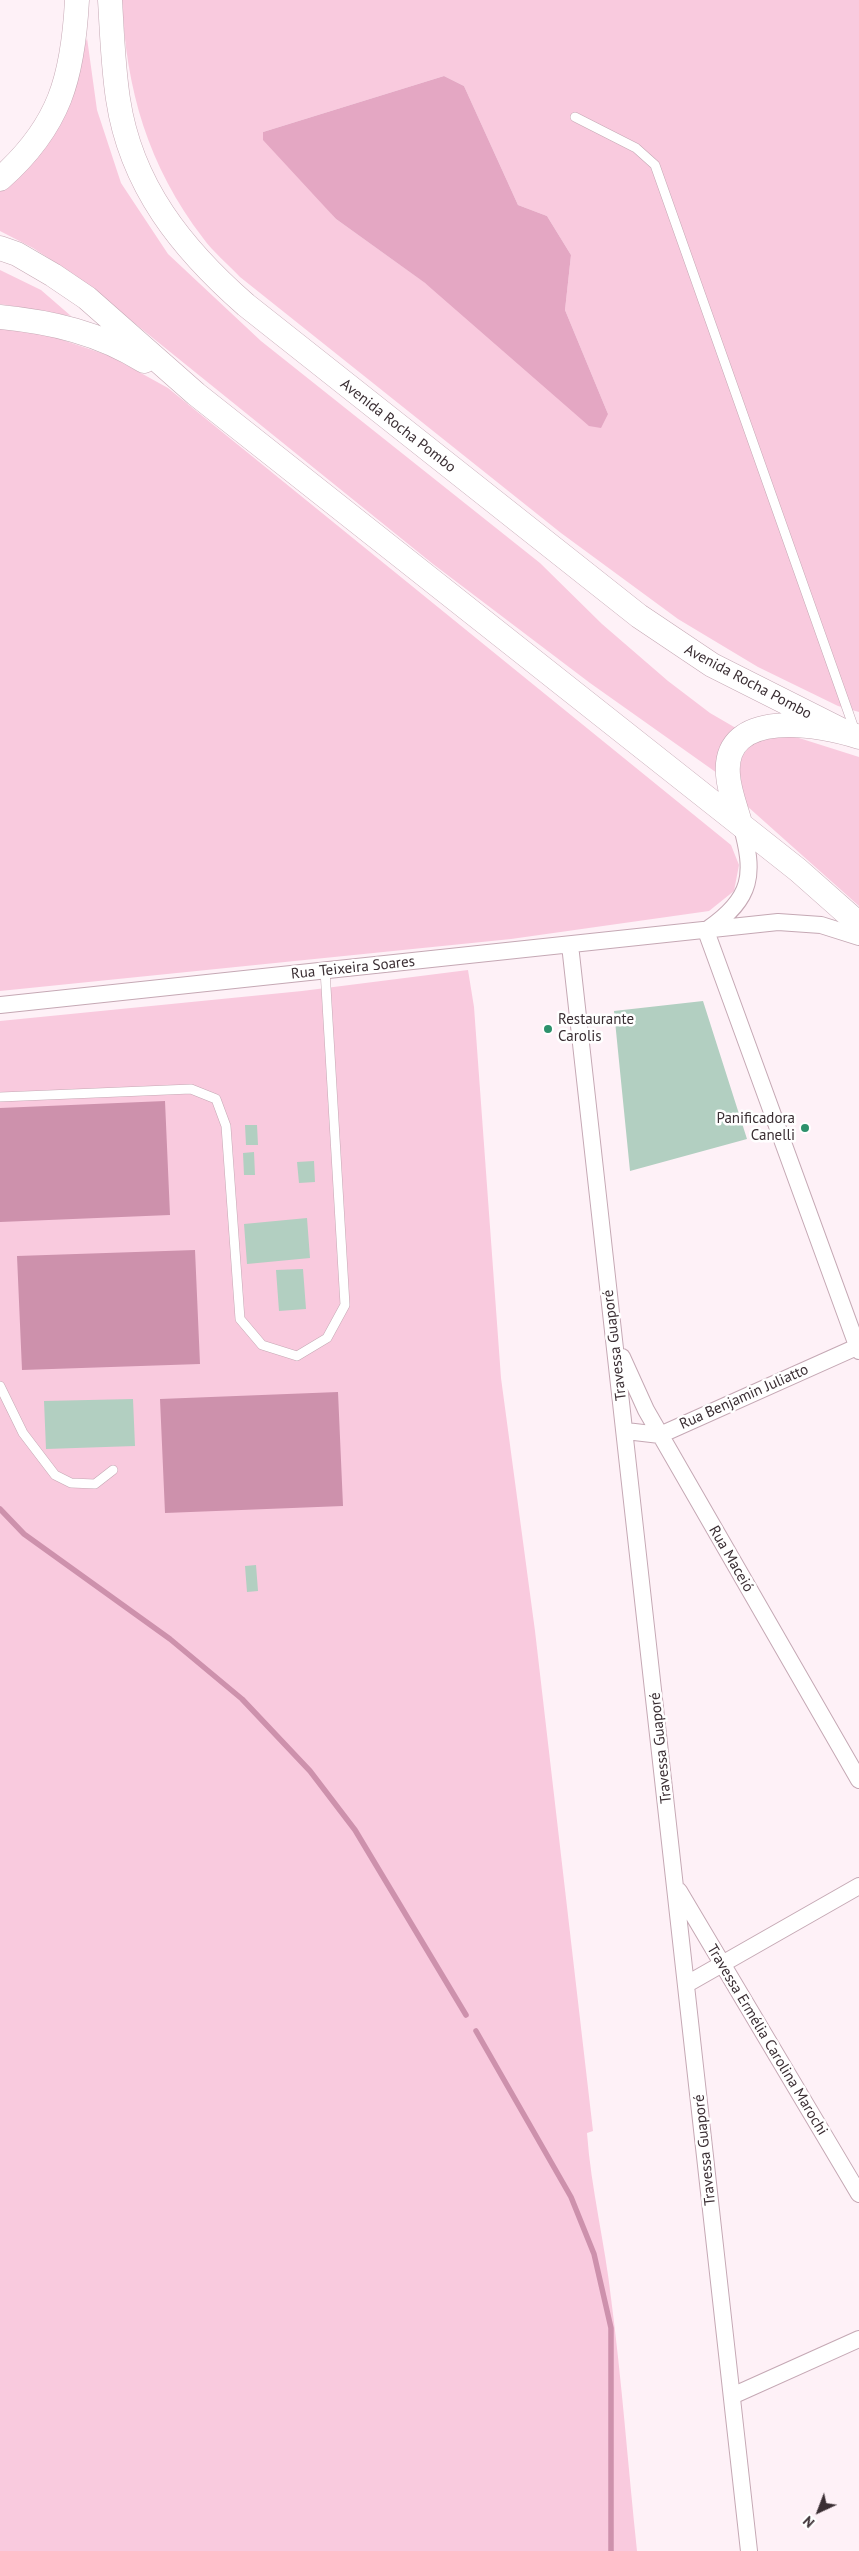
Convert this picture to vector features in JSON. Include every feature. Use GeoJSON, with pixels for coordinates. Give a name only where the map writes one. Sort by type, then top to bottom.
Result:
{"type":"FeatureCollection","features":[{"type":"Feature","properties":{"kind":"main road"},"geometry":{"type":"LineString","coordinates":[[0,179],[16,165],[36,141],[65,87],[74,38],[77,0]]}},
{"type":"Feature","properties":{"kind":"main road","name":"Avenida Rocha Pombo"},"geometry":{"type":"LineString","coordinates":[[110,0],[118,100],[125,132],[136,165],[152,197],[171,228],[216,279],[639,616],[720,670],[853,735]]}},
{"type":"Feature","properties":{"kind":"main road"},"geometry":{"type":"LineString","coordinates":[[0,248],[17,254],[53,274],[87,298],[196,394],[740,824],[805,876],[859,924]]}},
{"type":"Feature","properties":{"kind":"main road"},"geometry":{"type":"LineString","coordinates":[[0,317],[57,325],[93,335],[135,355],[196,394]]}},
{"type":"Feature","properties":{"kind":"main road"},"geometry":{"type":"LineString","coordinates":[[740,824],[728,775],[729,761],[734,748],[752,730],[775,725],[801,725],[853,735]]}},
{"type":"Feature","properties":{"kind":"street","name":"Rua Teixeira Soares"},"geometry":{"type":"LineString","coordinates":[[706,931],[729,915],[740,901],[748,877],[749,854],[740,824]]}},
{"type":"Feature","properties":{"kind":"street","name":"Rua Teixeira Soares"},"geometry":{"type":"LineString","coordinates":[[0,1005],[778,922],[801,922],[821,925],[859,937]]}},
{"type":"Feature","properties":{"kind":"street"},"geometry":{"type":"LineString","coordinates":[[706,931],[858,1348]]}},
{"type":"Feature","properties":{"kind":"street","name":"Travessa Guaporé"},"geometry":{"type":"LineString","coordinates":[[570,945],[613,1333],[625,1424],[749,2551]]}},
{"type":"Feature","properties":{"kind":"street","name":"Rua Maceió"},"geometry":{"type":"LineString","coordinates":[[613,1333],[646,1410],[859,1780]]}},
{"type":"Feature","properties":{"kind":"street","name":"Rua Benjamin Juliatto"},"geometry":{"type":"LineString","coordinates":[[625,1424],[660,1434],[858,1348]]}},
{"type":"Feature","properties":{"kind":"street"},"geometry":{"type":"LineString","coordinates":[[625,1424],[632,1410],[646,1410]]}},
{"type":"Feature","properties":{"kind":"street","name":"Travessa Ermélia Carolina Marochi"},"geometry":{"type":"LineString","coordinates":[[676,1885],[859,2194]]}},
{"type":"Feature","properties":{"kind":"street"},"geometry":{"type":"LineString","coordinates":[[686,1984],[859,1886]]}},
{"type":"Feature","properties":{"kind":"street"},"geometry":{"type":"LineString","coordinates":[[732,2396],[859,2339]]}},
{"type":"Feature","properties":{"kind":"lane"},"geometry":{"type":"LineString","coordinates":[[575,117],[636,148],[655,165],[853,735]]}},
{"type":"Feature","properties":{"kind":"lane"},"geometry":{"type":"LineString","coordinates":[[0,1097],[191,1089],[216,1099],[226,1126],[240,1319],[262,1345],[297,1356],[327,1338],[345,1305],[326,970]]}},
{"type":"Feature","properties":{"kind":"lane"},"geometry":{"type":"LineString","coordinates":[[0,1386],[23,1433],[55,1475],[71,1483],[95,1484],[113,1470]]}},
{"type":"Feature","properties":{"kind":"shaded area"},"geometry":{"type":"Polygon","coordinates":[[[122,0],[859,0],[859,712],[838,706],[758,667],[678,619],[561,533],[240,277],[207,243],[184,211],[154,155],[143,126],[135,96],[124,33],[122,0]],[[444,76],[263,132],[336,219],[608,414],[565,310],[571,255],[547,216],[518,205],[464,86],[444,76]]]}},
{"type":"Feature","properties":{"kind":"shaded area"},"geometry":{"type":"Polygon","coordinates":[[[87,38],[97,110],[121,183],[168,254],[261,341],[540,563],[602,624],[668,681],[710,713],[741,731],[717,773],[590,683],[433,564],[76,276],[33,248],[0,231],[0,188],[82,54],[87,38]]]}},
{"type":"Feature","properties":{"kind":"shaded area"},"geometry":{"type":"Polygon","coordinates":[[[444,76],[464,86],[518,205],[547,216],[571,255],[565,310],[608,414],[601,428],[589,426],[425,283],[336,219],[263,140],[263,132],[444,76]]]}},
{"type":"Feature","properties":{"kind":"shaded area"},"geometry":{"type":"Polygon","coordinates":[[[0,270],[41,290],[71,316],[0,304],[0,270]]]}},
{"type":"Feature","properties":{"kind":"shaded area"},"geometry":{"type":"Polygon","coordinates":[[[27,328],[110,356],[168,388],[731,845],[739,865],[734,891],[709,911],[511,939],[0,991],[0,329],[27,328]]]}},
{"type":"Feature","properties":{"kind":"shaded area"},"geometry":{"type":"Polygon","coordinates":[[[780,734],[859,757],[859,906],[747,806],[738,788],[741,758],[751,744],[780,734]]]}},
{"type":"Feature","properties":{"kind":"shaded area"},"geometry":{"type":"Polygon","coordinates":[[[468,970],[474,1007],[501,1378],[535,1631],[593,2131],[587,2133],[589,2154],[615,2330],[637,2551],[0,2551],[0,1021],[302,991],[468,970]]]}},
{"type":"Feature","properties":{"kind":"shaded area"},"geometry":{"type":"Polygon","coordinates":[[[165,1101],[170,1215],[0,1222],[0,1108],[165,1101]]]}},
{"type":"Feature","properties":{"kind":"shaded area"},"geometry":{"type":"Polygon","coordinates":[[[195,1250],[200,1364],[22,1370],[17,1256],[195,1250]]]}},
{"type":"Feature","properties":{"kind":"shaded area"},"geometry":{"type":"Polygon","coordinates":[[[338,1392],[343,1506],[165,1513],[160,1399],[338,1392]]]}},
{"type":"Feature","properties":{"kind":"building"},"geometry":{"type":"Polygon","coordinates":[[[703,1001],[747,1139],[630,1171],[614,1011],[703,1001]]]}},
{"type":"Feature","properties":{"kind":"building"},"geometry":{"type":"Polygon","coordinates":[[[245,1125],[257,1125],[258,1145],[246,1145],[245,1125]]]}},
{"type":"Feature","properties":{"kind":"building"},"geometry":{"type":"Polygon","coordinates":[[[254,1152],[255,1175],[244,1175],[243,1153],[254,1152]]]}},
{"type":"Feature","properties":{"kind":"building"},"geometry":{"type":"Polygon","coordinates":[[[314,1161],[315,1182],[299,1183],[297,1162],[314,1161]]]}},
{"type":"Feature","properties":{"kind":"building"},"geometry":{"type":"Polygon","coordinates":[[[307,1218],[310,1258],[247,1264],[244,1224],[307,1218]]]}},
{"type":"Feature","properties":{"kind":"building"},"geometry":{"type":"Polygon","coordinates":[[[303,1269],[306,1309],[279,1311],[276,1270],[303,1269]]]}},
{"type":"Feature","properties":{"kind":"building"},"geometry":{"type":"Polygon","coordinates":[[[133,1399],[135,1446],[46,1449],[44,1401],[133,1399]]]}},
{"type":"Feature","properties":{"kind":"building"},"geometry":{"type":"Polygon","coordinates":[[[256,1565],[258,1591],[247,1592],[245,1566],[256,1565]]]}},
{"type":"Feature","properties":{"kind":"waterway"},"geometry":{"type":"LineString","coordinates":[[0,1509],[24,1534],[170,1639],[242,1699],[310,1771],[355,1830],[466,2015]]}},
{"type":"Feature","properties":{"kind":"waterway"},"geometry":{"type":"LineString","coordinates":[[476,2031],[571,2197],[594,2254],[611,2328],[611,2551]]}},
{"type":"Feature","properties":{"kind":"place","name":"Restaurante Carolis"},"geometry":{"type":"Point","coordinates":[548,1029]}},
{"type":"Feature","properties":{"kind":"place","name":"Panificadora Canelli"},"geometry":{"type":"Point","coordinates":[805,1128]}}]}
